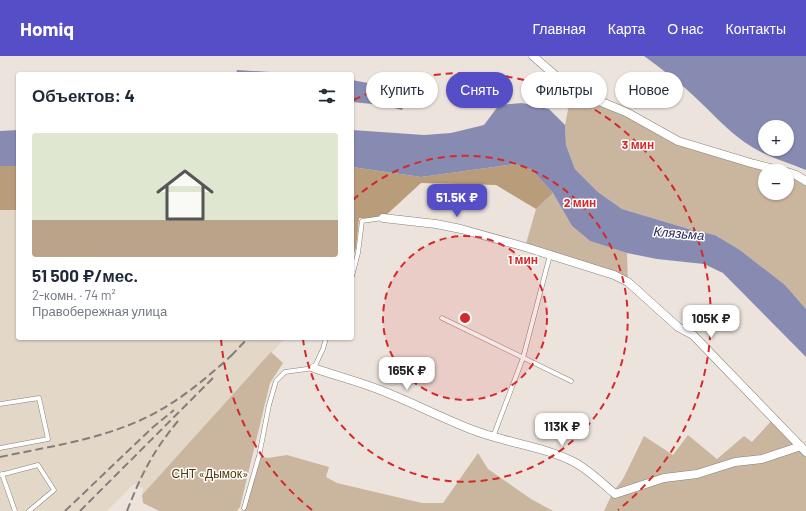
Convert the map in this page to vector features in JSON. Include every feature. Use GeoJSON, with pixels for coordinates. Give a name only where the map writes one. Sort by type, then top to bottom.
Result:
{"type":"FeatureCollection","features":[{"type":"Feature","properties":{"kind":"street"},"geometry":{"type":"LineString","coordinates":[[533,56],[572,90],[626,112],[678,141],[758,165]]}},
{"type":"Feature","properties":{"kind":"street"},"geometry":{"type":"LineString","coordinates":[[794,174],[806,181]]}},
{"type":"Feature","properties":{"kind":"street"},"geometry":{"type":"LineString","coordinates":[[383,218],[436,224],[455,228],[550,255],[614,275],[628,282],[678,327],[693,335],[804,449]]}},
{"type":"Feature","properties":{"kind":"street"},"geometry":{"type":"LineString","coordinates":[[314,368],[372,387],[472,430],[522,444],[575,462],[615,494],[664,478],[697,474],[736,462],[762,459],[804,449]]}},
{"type":"Feature","properties":{"kind":"lane"},"geometry":{"type":"LineString","coordinates":[[354,268],[358,253],[362,221],[383,218]]}},
{"type":"Feature","properties":{"kind":"lane"},"geometry":{"type":"LineString","coordinates":[[493,437],[524,358],[550,255]]}},
{"type":"Feature","properties":{"kind":"lane"},"geometry":{"type":"LineString","coordinates":[[442,318],[570,381]]}},
{"type":"Feature","properties":{"kind":"lane"},"geometry":{"type":"LineString","coordinates":[[244,508],[259,456],[269,405],[276,381],[285,372],[314,368],[325,340]]}},
{"type":"Feature","properties":{"kind":"lane"},"geometry":{"type":"LineString","coordinates":[[0,404],[39,398],[48,439],[0,448]]}},
{"type":"Feature","properties":{"kind":"lane"},"geometry":{"type":"LineString","coordinates":[[15,511],[1,475],[38,465],[54,490],[29,511]]}},
{"type":"Feature","properties":{"kind":"shaded area"},"geometry":{"type":"Polygon","coordinates":[[[515,164],[532,170],[553,193],[536,209],[496,185],[421,183],[383,218],[359,218],[356,248],[354,254],[354,167],[421,177],[515,164]]]}},
{"type":"Feature","properties":{"kind":"shaded area"},"geometry":{"type":"Polygon","coordinates":[[[0,166],[16,166],[16,340],[283,340],[142,495],[143,488],[134,484],[107,511],[0,511],[0,166]]]}},
{"type":"Feature","properties":{"kind":"shaded area"},"geometry":{"type":"Polygon","coordinates":[[[0,166],[16,166],[16,210],[0,210],[0,166]]]}},
{"type":"Feature","properties":{"kind":"green space"},"geometry":{"type":"Polygon","coordinates":[[[607,107],[678,141],[758,164],[758,200],[794,200],[794,175],[806,181],[806,309],[785,285],[740,250],[715,235],[689,229],[622,209],[598,192],[575,169],[566,145],[565,125],[568,108],[607,107]]]}},
{"type":"Feature","properties":{"kind":"green space"},"geometry":{"type":"Polygon","coordinates":[[[553,193],[572,226],[590,241],[627,253],[628,282],[525,247],[536,209],[553,193]]]}},
{"type":"Feature","properties":{"kind":"green space","name":"СНТ «Дымок»"},"geometry":{"type":"Polygon","coordinates":[[[271,352],[283,363],[270,383],[240,507],[237,511],[159,511],[143,503],[142,495],[271,352]]]}},
{"type":"Feature","properties":{"kind":"green space"},"geometry":{"type":"Polygon","coordinates":[[[774,418],[806,452],[806,511],[604,511],[613,492],[623,479],[644,436],[673,455],[688,435],[717,459],[744,436],[752,442],[774,418]]]}},
{"type":"Feature","properties":{"kind":"green space"},"geometry":{"type":"Polygon","coordinates":[[[478,453],[488,469],[531,499],[553,511],[244,511],[259,456],[268,458],[287,455],[329,467],[326,477],[337,483],[422,503],[443,503],[478,453]]]}},
{"type":"Feature","properties":{"kind":"water"},"geometry":{"type":"Polygon","coordinates":[[[644,56],[806,56],[806,170],[794,166],[794,164],[790,164],[770,156],[794,156],[794,120],[758,120],[758,150],[724,126],[683,86],[683,72],[665,72],[644,56]]]}},
{"type":"Feature","properties":{"kind":"water"},"geometry":{"type":"Polygon","coordinates":[[[237,70],[270,72],[236,72],[237,70]]]}},
{"type":"Feature","properties":{"kind":"water"},"geometry":{"type":"Polygon","coordinates":[[[354,80],[366,83],[366,103],[354,102],[354,80]]]}},
{"type":"Feature","properties":{"kind":"water","name":"Клязьма"},"geometry":{"type":"Polygon","coordinates":[[[521,103],[521,108],[549,109],[565,125],[566,145],[575,169],[598,192],[622,209],[689,229],[715,235],[740,250],[785,285],[806,309],[806,357],[723,273],[704,264],[657,259],[627,253],[590,241],[572,226],[553,193],[532,170],[515,164],[421,177],[354,167],[354,130],[424,135],[451,133],[484,125],[497,108],[513,108],[513,104],[521,103]]]}},
{"type":"Feature","properties":{"kind":"water"},"geometry":{"type":"Polygon","coordinates":[[[16,130],[16,166],[0,166],[0,131],[16,130]]]}},
{"type":"Feature","properties":{"kind":"railway"},"geometry":{"type":"LineString","coordinates":[[231,356],[246,340]]}},
{"type":"Feature","properties":{"kind":"railway"},"geometry":{"type":"LineString","coordinates":[[0,457],[89,438],[141,420],[178,399],[213,372],[234,353]]}},
{"type":"Feature","properties":{"kind":"railway"},"geometry":{"type":"LineString","coordinates":[[80,511],[213,378]]}},
{"type":"Feature","properties":{"kind":"railway"},"geometry":{"type":"LineString","coordinates":[[65,511],[152,428],[174,410]]}},
{"type":"Feature","properties":{"kind":"railway"},"geometry":{"type":"LineString","coordinates":[[127,511],[148,464],[161,443],[178,421]]}}]}
